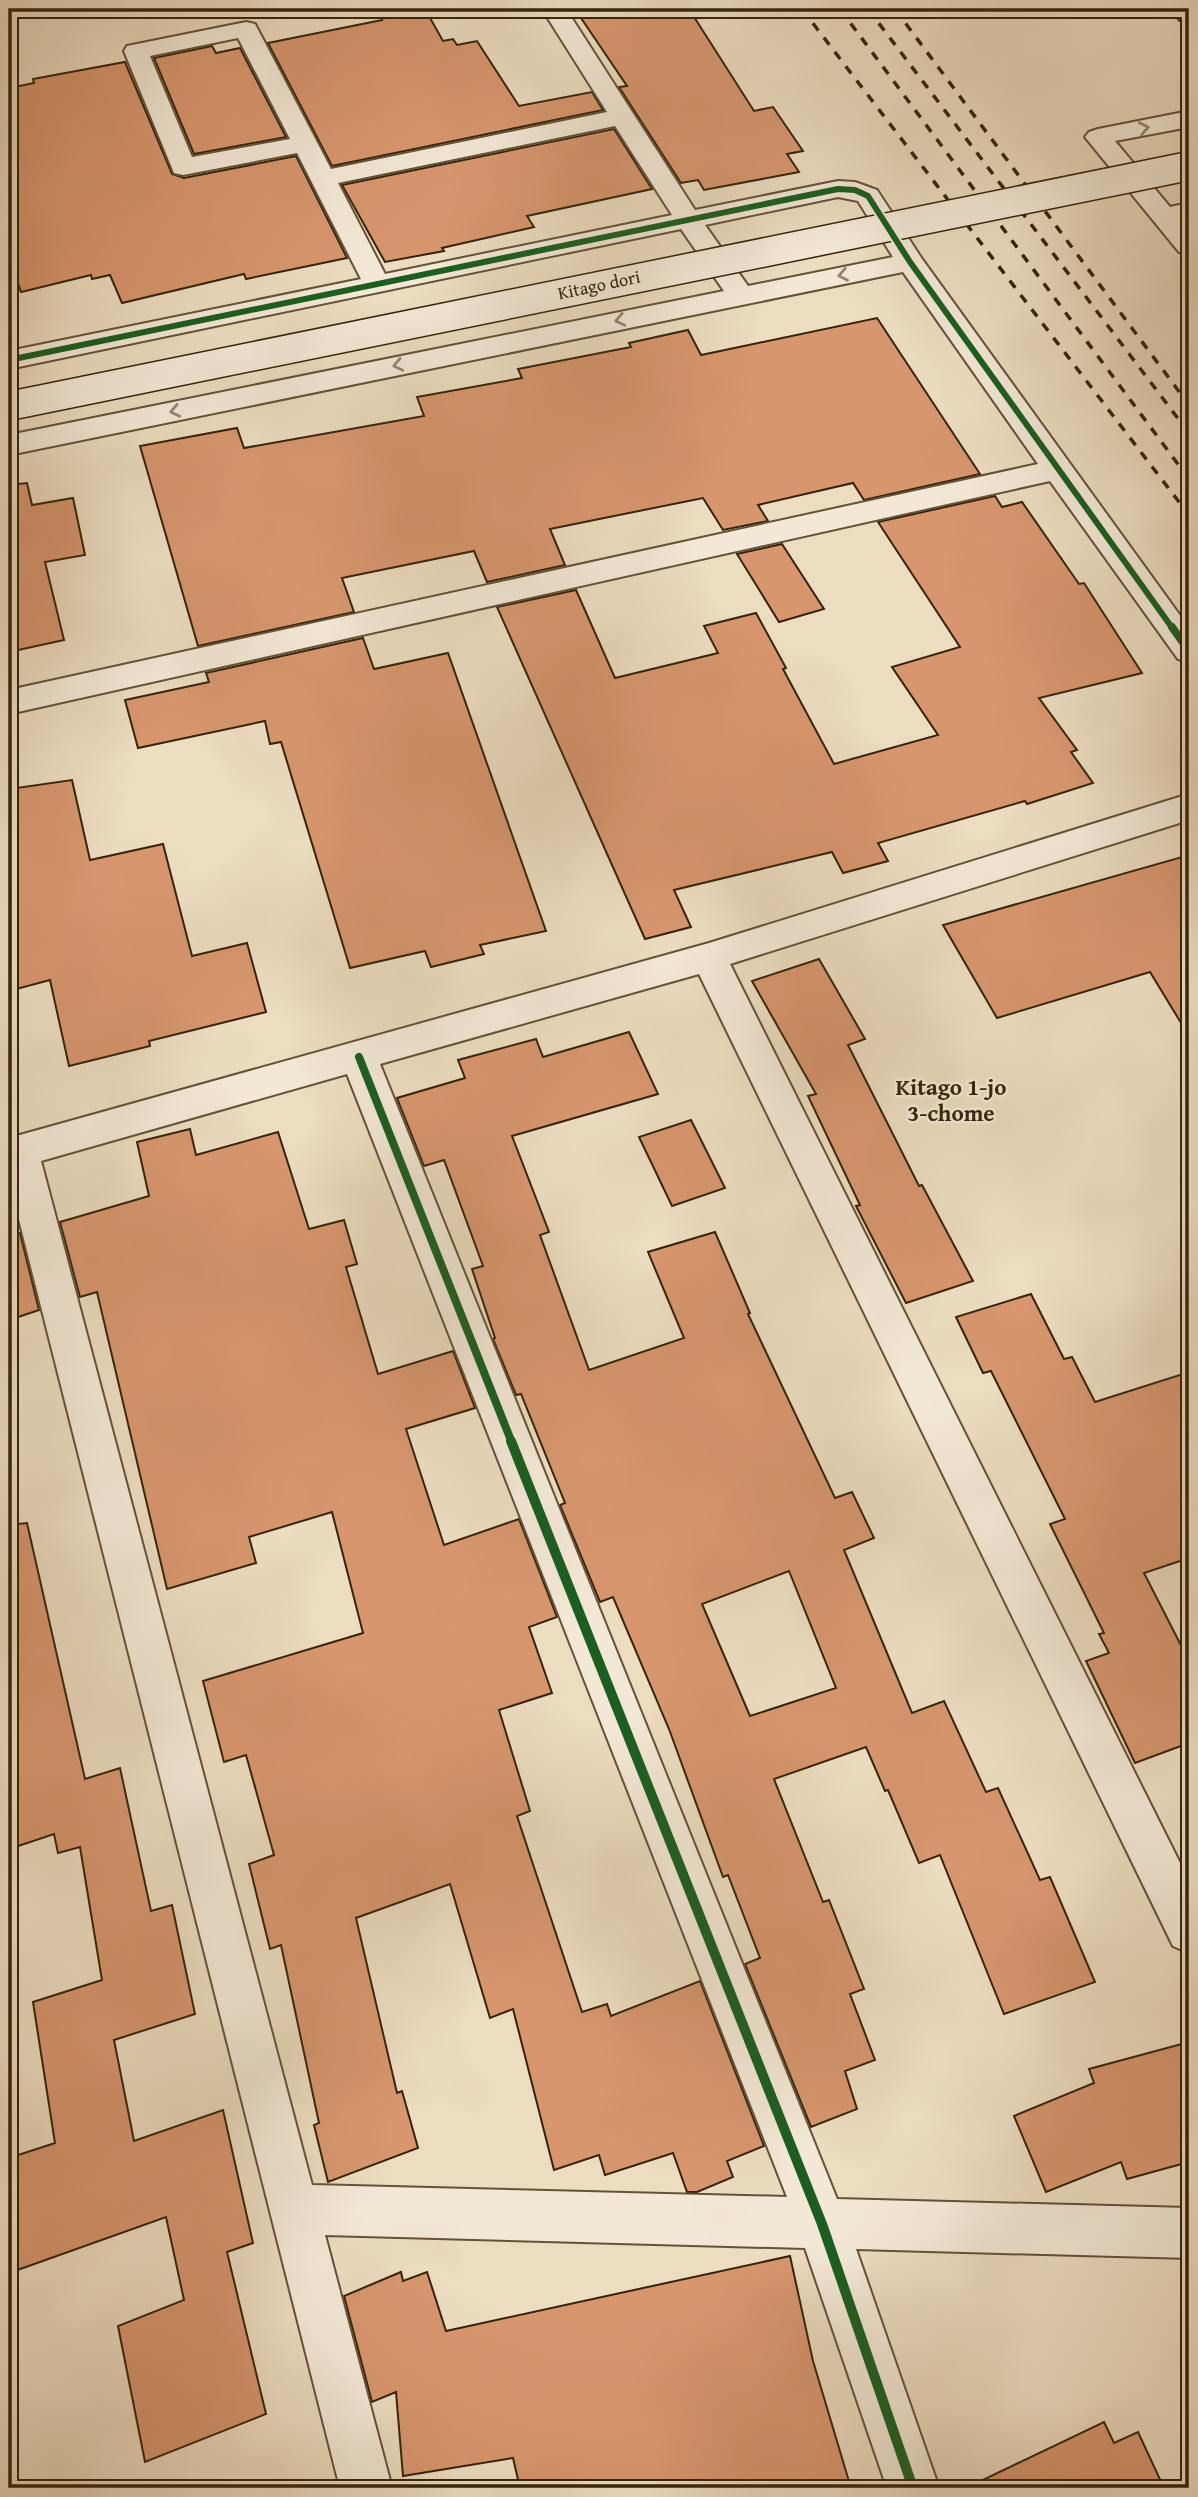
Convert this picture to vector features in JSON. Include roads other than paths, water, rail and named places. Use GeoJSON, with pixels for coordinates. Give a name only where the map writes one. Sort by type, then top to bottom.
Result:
{"type":"FeatureCollection","features":[{"type":"Feature","properties":{"kind":"street"},"geometry":{"type":"LineString","coordinates":[[554,9],[688,220],[740,295]]}},
{"type":"Feature","properties":{"kind":"street"},"geometry":{"type":"LineString","coordinates":[[1183,9],[1189,15]]}},
{"type":"Feature","properties":{"kind":"street"},"geometry":{"type":"LineString","coordinates":[[305,144],[183,167],[136,51],[246,29],[378,286]]}},
{"type":"Feature","properties":{"kind":"street"},"geometry":{"type":"LineString","coordinates":[[321,179],[622,117]]}},
{"type":"Feature","properties":{"kind":"street"},"geometry":{"type":"LineString","coordinates":[[1189,119],[1098,137],[1177,214],[1189,246]]}},
{"type":"Feature","properties":{"kind":"street","name":"Kitago dori"},"geometry":{"type":"LineString","coordinates":[[9,406],[1189,166]]}},
{"type":"Feature","properties":{"kind":"street"},"geometry":{"type":"LineString","coordinates":[[9,360],[838,189],[855,190],[869,196],[911,262],[1057,470],[1189,651]]}},
{"type":"Feature","properties":{"kind":"street"},"geometry":{"type":"LineString","coordinates":[[9,446],[911,262]]}},
{"type":"Feature","properties":{"kind":"street"},"geometry":{"type":"LineString","coordinates":[[9,702],[1057,470]]}},
{"type":"Feature","properties":{"kind":"street"},"geometry":{"type":"LineString","coordinates":[[366,2488],[296,2209],[14,1152],[709,957],[1189,807]]}},
{"type":"Feature","properties":{"kind":"street"},"geometry":{"type":"LineString","coordinates":[[709,957],[1189,1930]]}},
{"type":"Feature","properties":{"kind":"street"},"geometry":{"type":"LineString","coordinates":[[359,1057],[822,2224],[913,2488]]}},
{"type":"Feature","properties":{"kind":"street"},"geometry":{"type":"LineString","coordinates":[[296,2209],[1189,2233]]}},
{"type":"Feature","properties":{"kind":"railway"},"geometry":{"type":"LineString","coordinates":[[802,9],[1189,515]]}},
{"type":"Feature","properties":{"kind":"railway"},"geometry":{"type":"LineString","coordinates":[[840,9],[1189,479]]}},
{"type":"Feature","properties":{"kind":"railway"},"geometry":{"type":"LineString","coordinates":[[868,9],[1189,433]]}},
{"type":"Feature","properties":{"kind":"railway"},"geometry":{"type":"LineString","coordinates":[[895,9],[1189,405]]}},
{"type":"Feature","properties":{"kind":"district","name":"Kitago 1-jo 3-chome"},"geometry":{"type":"Point","coordinates":[951,1100]}}]}
